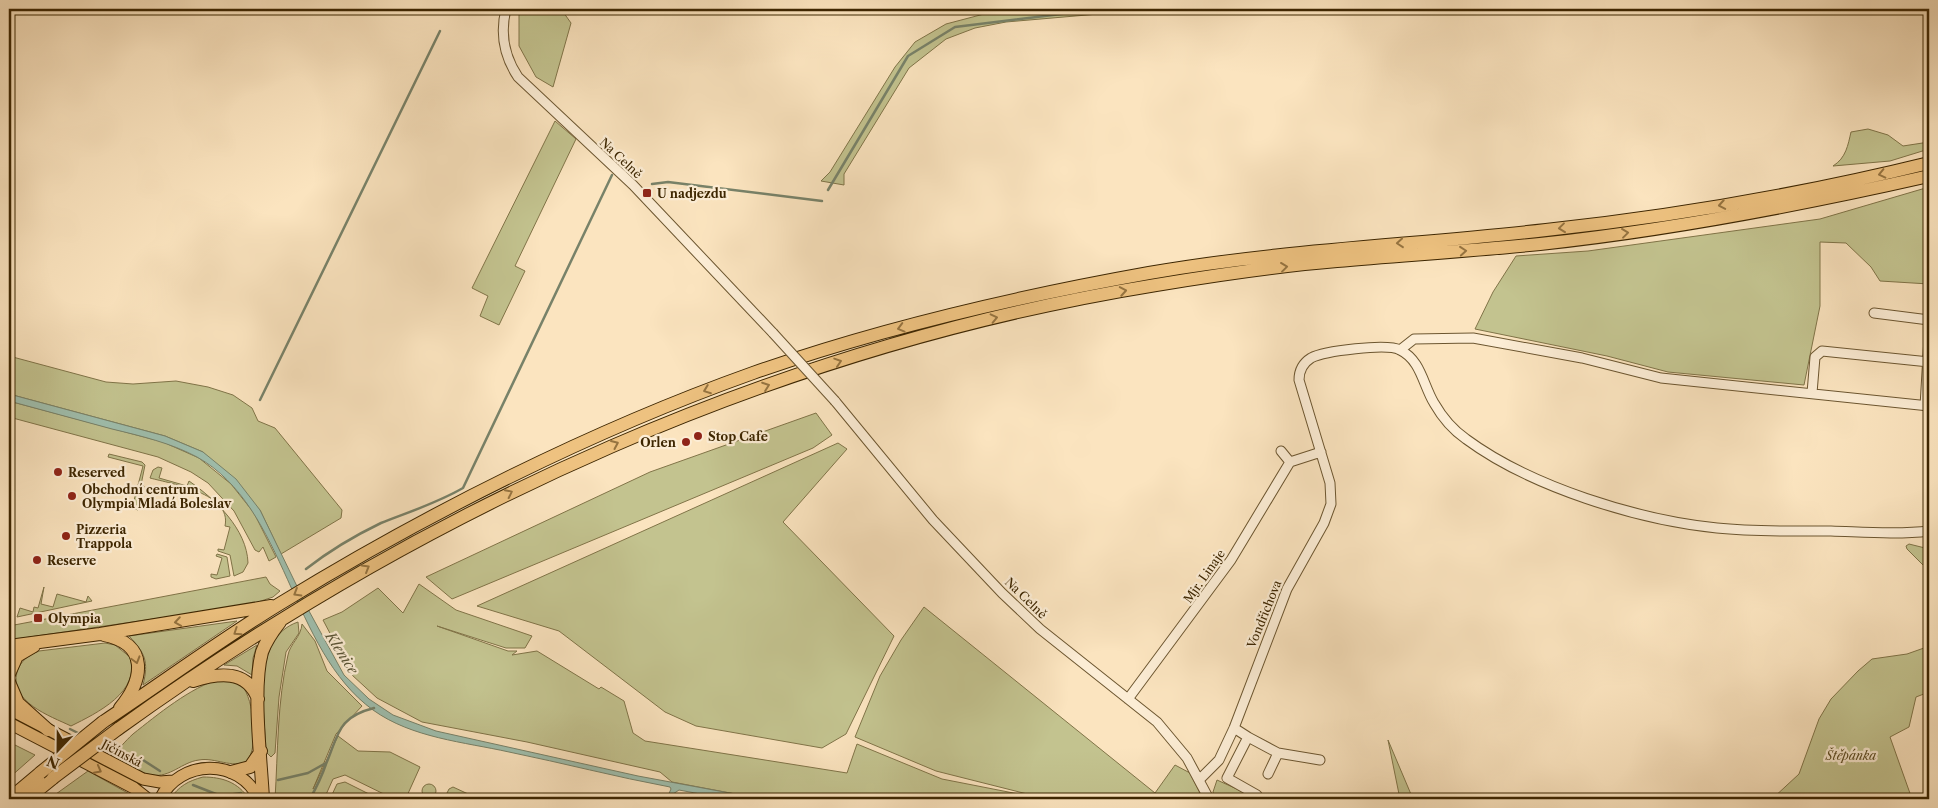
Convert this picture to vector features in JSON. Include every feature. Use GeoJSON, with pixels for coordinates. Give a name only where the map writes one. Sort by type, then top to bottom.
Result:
{"type":"FeatureCollection","features":[{"type":"Feature","properties":{"kind":"highway"},"geometry":{"type":"LineString","coordinates":[[27,799],[170,691],[284,616],[320,587],[462,502],[562,453],[644,416],[771,367],[844,344],[948,316],[1150,273],[1243,259],[1642,219],[1783,195],[1929,163]]}},
{"type":"Feature","properties":{"kind":"highway"},"geometry":{"type":"LineString","coordinates":[[103,722],[278,605],[320,587],[494,500],[625,440],[792,376],[952,328],[1075,299],[1172,282],[1333,261],[1542,244],[1642,231],[1785,207],[1929,176]]}},
{"type":"Feature","properties":{"kind":"highway"},"geometry":{"type":"LineString","coordinates":[[9,646],[100,634],[278,605]]}},
{"type":"Feature","properties":{"kind":"highway"},"geometry":{"type":"LineString","coordinates":[[263,799],[258,702],[262,652],[272,632],[284,616]]}},
{"type":"Feature","properties":{"kind":"highway"},"geometry":{"type":"LineString","coordinates":[[9,799],[118,710],[130,695],[138,678],[139,669],[134,652],[129,645],[114,637],[100,634]]}},
{"type":"Feature","properties":{"kind":"highway"},"geometry":{"type":"LineString","coordinates":[[9,674],[17,656],[39,643]]}},
{"type":"Feature","properties":{"kind":"highway"},"geometry":{"type":"LineString","coordinates":[[170,691],[212,675],[233,675],[250,686],[258,702]]}},
{"type":"Feature","properties":{"kind":"highway"},"geometry":{"type":"LineString","coordinates":[[9,682],[18,702],[48,730]]}},
{"type":"Feature","properties":{"kind":"highway"},"geometry":{"type":"LineString","coordinates":[[231,772],[250,767],[261,751]]}},
{"type":"Feature","properties":{"kind":"main road","name":"Jičínská"},"geometry":{"type":"LineString","coordinates":[[9,709],[143,779],[160,782],[173,781]]}},
{"type":"Feature","properties":{"kind":"main road","name":"Jičínská"},"geometry":{"type":"LineString","coordinates":[[9,723],[134,788],[148,799]]}},
{"type":"Feature","properties":{"kind":"main road","name":"Jičínská"},"geometry":{"type":"LineString","coordinates":[[160,799],[173,781],[186,772],[201,768],[216,768],[231,772],[247,782],[260,799]]}},
{"type":"Feature","properties":{"kind":"street","name":"Na Celně"},"geometry":{"type":"LineString","coordinates":[[506,9],[503,39],[512,68],[526,86],[633,185],[773,333],[835,401],[933,520],[1002,593],[1040,629],[1128,699],[1168,734],[1187,758],[1209,799]]}},
{"type":"Feature","properties":{"kind":"street"},"geometry":{"type":"LineString","coordinates":[[1874,313],[1929,320]]}},
{"type":"Feature","properties":{"kind":"street"},"geometry":{"type":"LineString","coordinates":[[1929,338],[1927,406],[1660,378],[1582,358],[1472,338],[1414,339],[1400,350],[1414,362],[1444,419],[1465,439],[1530,475],[1590,500],[1663,520],[1718,529],[1929,531]]}},
{"type":"Feature","properties":{"kind":"street","name":"Vondřichova"},"geometry":{"type":"LineString","coordinates":[[1199,780],[1218,760],[1234,728],[1285,593],[1328,514],[1331,504],[1330,483],[1299,385],[1299,375],[1303,366],[1318,356],[1378,346],[1400,350]]}},
{"type":"Feature","properties":{"kind":"street"},"geometry":{"type":"LineString","coordinates":[[1812,393],[1814,363],[1816,356],[1822,351],[1928,362]]}},
{"type":"Feature","properties":{"kind":"street"},"geometry":{"type":"LineString","coordinates":[[1281,451],[1290,462],[1321,452]]}},
{"type":"Feature","properties":{"kind":"street","name":"Mjr. Linaje"},"geometry":{"type":"LineString","coordinates":[[1128,699],[1231,560],[1290,462]]}},
{"type":"Feature","properties":{"kind":"street"},"geometry":{"type":"LineString","coordinates":[[1234,728],[1278,753],[1320,760]]}},
{"type":"Feature","properties":{"kind":"street"},"geometry":{"type":"LineString","coordinates":[[1248,737],[1227,778],[1257,795]]}},
{"type":"Feature","properties":{"kind":"street"},"geometry":{"type":"LineString","coordinates":[[1268,774],[1278,753]]}},
{"type":"Feature","properties":{"kind":"green space"},"geometry":{"type":"Polygon","coordinates":[[[519,9],[561,9],[571,23],[553,87],[536,77],[519,46],[519,9]]]}},
{"type":"Feature","properties":{"kind":"green space"},"geometry":{"type":"Polygon","coordinates":[[[1003,9],[1156,9],[1006,22],[975,28],[946,39],[909,68],[844,174],[844,185],[821,181],[830,172],[895,67],[915,42],[946,24],[1003,9]]]}},
{"type":"Feature","properties":{"kind":"green space"},"geometry":{"type":"Polygon","coordinates":[[[555,121],[576,139],[515,266],[525,271],[499,325],[480,316],[488,296],[472,288],[555,121]]]}},
{"type":"Feature","properties":{"kind":"green space"},"geometry":{"type":"Polygon","coordinates":[[[1868,129],[1888,135],[1903,146],[1929,142],[1929,149],[1890,161],[1833,166],[1844,155],[1851,132],[1868,129]]]}},
{"type":"Feature","properties":{"kind":"green space"},"geometry":{"type":"Polygon","coordinates":[[[1929,187],[1929,284],[1880,281],[1871,267],[1846,243],[1820,242],[1820,306],[1804,385],[1668,372],[1607,356],[1475,329],[1493,292],[1516,256],[1588,251],[1820,219],[1929,187]]]}},
{"type":"Feature","properties":{"kind":"green space"},"geometry":{"type":"Polygon","coordinates":[[[9,356],[106,382],[133,384],[176,381],[208,387],[233,395],[252,408],[258,421],[275,428],[342,510],[341,518],[281,554],[260,510],[203,452],[165,436],[9,394],[9,356]]]}},
{"type":"Feature","properties":{"kind":"green space"},"geometry":{"type":"Polygon","coordinates":[[[9,401],[163,442],[199,458],[231,484],[254,513],[276,557],[269,561],[263,547],[259,552],[255,550],[234,511],[208,483],[191,472],[158,457],[9,417],[9,401]]]}},
{"type":"Feature","properties":{"kind":"green space"},"geometry":{"type":"Polygon","coordinates":[[[816,413],[832,435],[813,448],[452,599],[426,577],[650,472],[816,413]]]}},
{"type":"Feature","properties":{"kind":"green space"},"geometry":{"type":"Polygon","coordinates":[[[838,443],[847,449],[783,522],[894,636],[846,734],[822,748],[696,726],[665,712],[559,631],[477,606],[838,443]]]}},
{"type":"Feature","properties":{"kind":"green space"},"geometry":{"type":"Polygon","coordinates":[[[109,454],[142,462],[145,465],[141,485],[144,486],[138,510],[132,508],[143,466],[108,457],[109,454]]]}},
{"type":"Feature","properties":{"kind":"green space"},"geometry":{"type":"Polygon","coordinates":[[[158,467],[162,468],[159,478],[187,486],[189,481],[212,499],[185,487],[150,478],[153,470],[158,467]]]}},
{"type":"Feature","properties":{"kind":"green space"},"geometry":{"type":"Polygon","coordinates":[[[221,508],[236,527],[246,550],[248,563],[243,572],[234,576],[230,555],[218,551],[218,549],[224,550],[230,527],[225,526],[225,515],[221,508]]]}},
{"type":"Feature","properties":{"kind":"green space"},"geometry":{"type":"Polygon","coordinates":[[[1909,544],[1929,549],[1929,571],[1907,549],[1906,546],[1909,544]]]}},
{"type":"Feature","properties":{"kind":"green space"},"geometry":{"type":"Polygon","coordinates":[[[217,554],[227,557],[230,576],[216,579],[211,577],[211,574],[217,575],[222,558],[216,556],[217,554]]]}},
{"type":"Feature","properties":{"kind":"green space"},"geometry":{"type":"Polygon","coordinates":[[[266,577],[270,584],[280,591],[273,597],[249,605],[9,640],[9,626],[266,577]]]}},
{"type":"Feature","properties":{"kind":"green space"},"geometry":{"type":"Polygon","coordinates":[[[419,584],[456,610],[532,636],[525,648],[506,648],[437,626],[508,651],[517,651],[512,655],[537,651],[599,689],[601,687],[624,701],[633,733],[645,741],[847,773],[857,744],[942,779],[1044,799],[762,799],[672,782],[660,772],[527,742],[422,722],[377,698],[352,675],[323,620],[342,612],[378,588],[403,613],[419,584]]]}},
{"type":"Feature","properties":{"kind":"green space"},"geometry":{"type":"Polygon","coordinates":[[[44,587],[41,604],[53,607],[57,594],[86,602],[88,596],[92,601],[17,617],[20,608],[33,612],[34,607],[38,608],[44,587]]]}},
{"type":"Feature","properties":{"kind":"green space"},"geometry":{"type":"Polygon","coordinates":[[[924,607],[1155,793],[1175,765],[1190,773],[1203,799],[1047,799],[936,771],[855,737],[880,676],[901,640],[924,607]]]}},
{"type":"Feature","properties":{"kind":"green space"},"geometry":{"type":"Polygon","coordinates":[[[237,621],[143,685],[146,670],[144,658],[139,647],[129,636],[237,621]]]}},
{"type":"Feature","properties":{"kind":"green space"},"geometry":{"type":"Polygon","coordinates":[[[298,622],[299,633],[286,652],[279,697],[275,753],[271,757],[266,752],[263,698],[267,660],[273,644],[283,631],[298,622]]]}},
{"type":"Feature","properties":{"kind":"green space"},"geometry":{"type":"Polygon","coordinates":[[[302,624],[315,641],[327,671],[362,706],[336,734],[313,789],[338,736],[358,751],[390,752],[420,767],[406,798],[394,799],[345,775],[333,779],[324,799],[275,799],[284,673],[289,651],[300,633],[302,624]]]}},
{"type":"Feature","properties":{"kind":"green space"},"geometry":{"type":"Polygon","coordinates":[[[105,643],[115,645],[130,657],[132,669],[129,681],[123,691],[93,715],[71,726],[33,706],[19,692],[16,683],[18,668],[32,654],[39,651],[105,643]]]}},
{"type":"Feature","properties":{"kind":"green space","name":"Štěpánka"},"geometry":{"type":"Polygon","coordinates":[[[1929,644],[1929,692],[1916,697],[1909,727],[1890,737],[1912,799],[1772,799],[1799,774],[1819,719],[1831,699],[1858,671],[1872,659],[1907,654],[1924,648],[1929,644]]]}},
{"type":"Feature","properties":{"kind":"green space"},"geometry":{"type":"Polygon","coordinates":[[[257,645],[253,658],[252,675],[237,666],[224,665],[257,645]]]}},
{"type":"Feature","properties":{"kind":"green space"},"geometry":{"type":"Polygon","coordinates":[[[220,679],[242,685],[250,702],[254,735],[251,754],[247,761],[235,764],[199,760],[165,774],[152,775],[141,772],[110,755],[120,748],[133,734],[175,702],[198,688],[220,679]]]}},
{"type":"Feature","properties":{"kind":"green space"},"geometry":{"type":"Polygon","coordinates":[[[1388,740],[1413,799],[1400,799],[1388,740]]]}},
{"type":"Feature","properties":{"kind":"green space"},"geometry":{"type":"Polygon","coordinates":[[[9,742],[35,755],[9,778],[9,742]]]}},
{"type":"Feature","properties":{"kind":"green space"},"geometry":{"type":"Polygon","coordinates":[[[88,771],[135,797],[138,799],[49,799],[88,771]]]}},
{"type":"Feature","properties":{"kind":"green space"},"geometry":{"type":"Polygon","coordinates":[[[203,777],[223,779],[240,788],[249,799],[170,799],[184,785],[203,777]]]}},
{"type":"Feature","properties":{"kind":"green space"},"geometry":{"type":"Polygon","coordinates":[[[1217,780],[1259,799],[1216,799],[1213,792],[1217,780]]]}},
{"type":"Feature","properties":{"kind":"green space"},"geometry":{"type":"Polygon","coordinates":[[[345,782],[379,799],[330,799],[337,784],[345,782]]]}},
{"type":"Feature","properties":{"kind":"green space"},"geometry":{"type":"Polygon","coordinates":[[[426,784],[432,784],[436,791],[432,798],[426,798],[422,794],[422,788],[426,784]]]}},
{"type":"Feature","properties":{"kind":"green space"},"geometry":{"type":"Polygon","coordinates":[[[453,787],[479,799],[444,799],[449,789],[453,787]]]}},
{"type":"Feature","properties":{"kind":"shaded area"},"geometry":{"type":"Polygon","coordinates":[[[9,394],[165,436],[203,452],[236,479],[260,510],[309,611],[344,675],[369,699],[393,715],[436,731],[638,776],[762,799],[727,799],[679,790],[667,798],[670,787],[439,738],[404,727],[388,719],[373,710],[345,684],[323,652],[270,543],[251,509],[227,480],[197,457],[177,448],[145,437],[9,401],[9,394]]]}},
{"type":"Feature","properties":{"kind":"waterway"},"geometry":{"type":"LineString","coordinates":[[828,190],[908,56],[955,27],[1103,9]]}},
{"type":"Feature","properties":{"kind":"waterway"},"geometry":{"type":"LineString","coordinates":[[260,400],[440,31]]}},
{"type":"Feature","properties":{"kind":"waterway"},"geometry":{"type":"LineString","coordinates":[[306,569],[333,550],[371,528],[433,503],[463,488],[612,175]]}},
{"type":"Feature","properties":{"kind":"waterway"},"geometry":{"type":"LineString","coordinates":[[652,184],[668,182],[822,201]]}},
{"type":"Feature","properties":{"kind":"waterway"},"geometry":{"type":"LineString","coordinates":[[310,799],[341,728],[353,716],[374,708]]}},
{"type":"Feature","properties":{"kind":"waterway"},"geometry":{"type":"LineString","coordinates":[[70,729],[82,735]]}},
{"type":"Feature","properties":{"kind":"waterway"},"geometry":{"type":"LineString","coordinates":[[102,746],[133,762],[143,760],[160,771]]}},
{"type":"Feature","properties":{"kind":"waterway"},"geometry":{"type":"LineString","coordinates":[[278,780],[308,773],[326,763]]}},
{"type":"Feature","properties":{"kind":"waterway"},"geometry":{"type":"LineString","coordinates":[[193,785],[221,796],[241,793]]}},
{"type":"Feature","properties":{"kind":"place","name":"U nadjezdu"},"geometry":{"type":"Point","coordinates":[647,193]}},
{"type":"Feature","properties":{"kind":"place","name":"Stop Cafe"},"geometry":{"type":"Point","coordinates":[698,436]}},
{"type":"Feature","properties":{"kind":"place","name":"Orlen"},"geometry":{"type":"Point","coordinates":[686,442]}},
{"type":"Feature","properties":{"kind":"place","name":"Reserved"},"geometry":{"type":"Point","coordinates":[58,472]}},
{"type":"Feature","properties":{"kind":"place","name":"Obchodní centrum Olympia Mladá Boleslav"},"geometry":{"type":"Point","coordinates":[72,496]}},
{"type":"Feature","properties":{"kind":"place","name":"Pizzeria Trappola"},"geometry":{"type":"Point","coordinates":[66,536]}},
{"type":"Feature","properties":{"kind":"place","name":"Reserve"},"geometry":{"type":"Point","coordinates":[37,560]}},
{"type":"Feature","properties":{"kind":"place","name":"Olympia"},"geometry":{"type":"Point","coordinates":[38,618]}},
{"type":"Feature","properties":{"kind":"water label","name":"Klenice"},"geometry":{"type":"Point","coordinates":[342,653]}}]}
